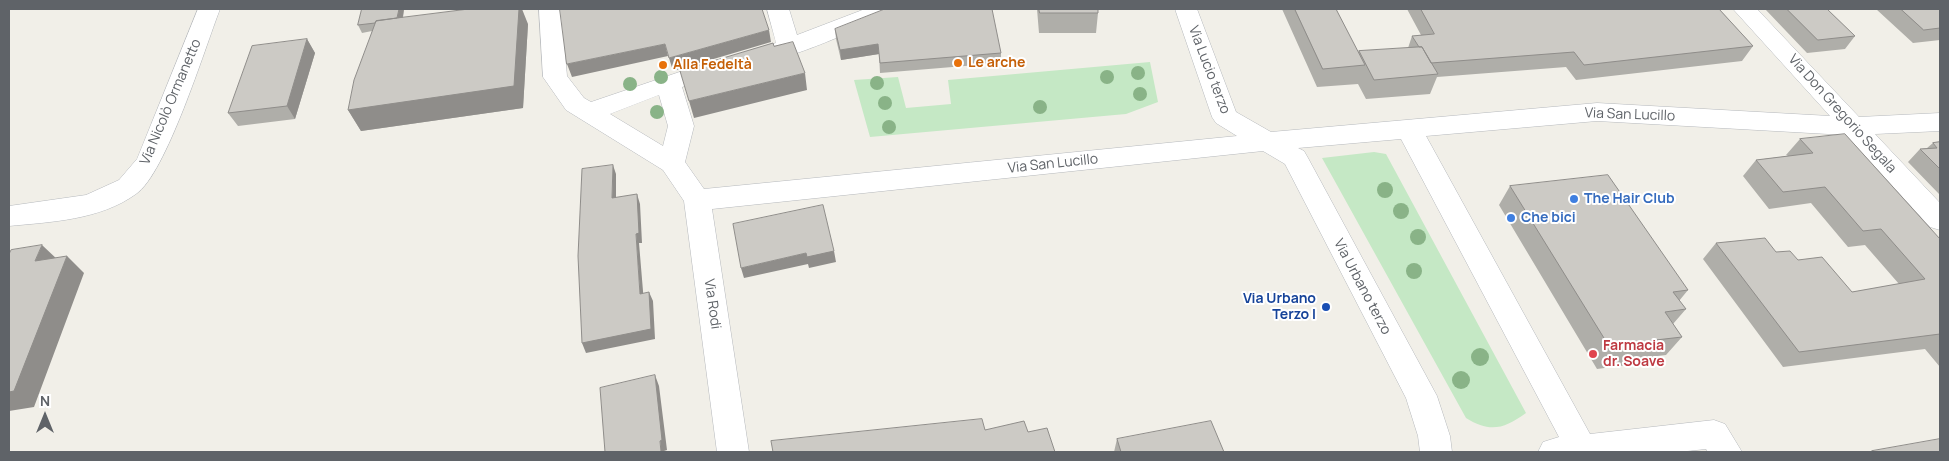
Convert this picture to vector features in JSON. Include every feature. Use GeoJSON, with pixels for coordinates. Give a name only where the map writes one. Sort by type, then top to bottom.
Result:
{"type":"FeatureCollection","features":[{"type":"Feature","properties":{"kind":"street","name":"Via Nicolò Ormanetto"},"geometry":{"type":"LineString","coordinates":[[9,216],[91,205],[128,187],[148,163],[209,9]]}},
{"type":"Feature","properties":{"kind":"street","name":"Via Rodi"},"geometry":{"type":"LineString","coordinates":[[550,9],[555,77],[575,104],[672,163],[697,200],[733,452]]}},
{"type":"Feature","properties":{"kind":"street"},"geometry":{"type":"LineString","coordinates":[[778,9],[789,47]]}},
{"type":"Feature","properties":{"kind":"street"},"geometry":{"type":"LineString","coordinates":[[589,112],[668,83],[789,47],[886,9]]}},
{"type":"Feature","properties":{"kind":"street","name":"Via Lucio terzo"},"geometry":{"type":"LineString","coordinates":[[1186,9],[1225,117],[1264,142]]}},
{"type":"Feature","properties":{"kind":"street","name":"Via Don Gregorio Segala"},"geometry":{"type":"LineString","coordinates":[[1744,9],[1823,91],[1852,126],[1940,220]]}},
{"type":"Feature","properties":{"kind":"street"},"geometry":{"type":"LineString","coordinates":[[668,83],[681,126],[672,163]]}},
{"type":"Feature","properties":{"kind":"street","name":"Via San Lucillo"},"geometry":{"type":"LineString","coordinates":[[697,200],[1264,142],[1597,112],[1852,126],[1940,122]]}},
{"type":"Feature","properties":{"kind":"street"},"geometry":{"type":"LineString","coordinates":[[1409,129],[1568,451],[1714,434],[1726,452]]}},
{"type":"Feature","properties":{"kind":"street","name":"Via Urbano terzo"},"geometry":{"type":"LineString","coordinates":[[1264,142],[1295,158],[1420,396],[1439,451]]}},
{"type":"Feature","properties":{"kind":"green space"},"geometry":{"type":"Polygon","coordinates":[[[1150,62],[1158,102],[1126,114],[870,137],[854,80],[898,77],[906,108],[951,104],[948,80],[1150,62]]]}},
{"type":"Feature","properties":{"kind":"green space"},"geometry":{"type":"Polygon","coordinates":[[[1374,152],[1386,154],[1526,413],[1511,423],[1504,426],[1490,427],[1482,426],[1466,418],[1322,158],[1374,152]]]}},
{"type":"Feature","properties":{"kind":"building"},"geometry":{"type":"Polygon","coordinates":[[[362,9],[399,9],[397,18],[358,25],[362,9]]]}},
{"type":"Feature","properties":{"kind":"building"},"geometry":{"type":"Polygon","coordinates":[[[469,9],[519,9],[514,86],[348,110],[354,80],[376,21],[469,9]]]}},
{"type":"Feature","properties":{"kind":"building"},"geometry":{"type":"Polygon","coordinates":[[[560,9],[762,9],[769,30],[669,58],[665,44],[567,64],[560,9]]]}},
{"type":"Feature","properties":{"kind":"building"},"geometry":{"type":"Polygon","coordinates":[[[885,9],[992,9],[1001,53],[880,63],[878,44],[840,50],[835,29],[885,9]]]}},
{"type":"Feature","properties":{"kind":"building"},"geometry":{"type":"Polygon","coordinates":[[[1039,9],[1098,9],[1098,13],[1040,13],[1039,9]]]}},
{"type":"Feature","properties":{"kind":"building"},"geometry":{"type":"Polygon","coordinates":[[[1295,9],[1336,9],[1365,65],[1323,69],[1295,9]]]}},
{"type":"Feature","properties":{"kind":"building"},"geometry":{"type":"Polygon","coordinates":[[[1421,9],[1719,9],[1753,46],[1584,65],[1574,52],[1431,63],[1422,47],[1419,47],[1412,36],[1434,34],[1421,9]]]}},
{"type":"Feature","properties":{"kind":"building"},"geometry":{"type":"Polygon","coordinates":[[[1787,9],[1827,9],[1855,36],[1818,40],[1787,9]]]}},
{"type":"Feature","properties":{"kind":"building"},"geometry":{"type":"Polygon","coordinates":[[[1901,9],[1940,9],[1940,28],[1924,30],[1901,9]]]}},
{"type":"Feature","properties":{"kind":"building"},"geometry":{"type":"Polygon","coordinates":[[[307,39],[287,106],[228,113],[252,46],[307,39]]]}},
{"type":"Feature","properties":{"kind":"building"},"geometry":{"type":"Polygon","coordinates":[[[793,42],[805,73],[689,101],[680,71],[773,43],[774,46],[793,42]]]}},
{"type":"Feature","properties":{"kind":"building"},"geometry":{"type":"Polygon","coordinates":[[[1422,47],[1438,74],[1374,80],[1359,51],[1422,47]]]}},
{"type":"Feature","properties":{"kind":"building"},"geometry":{"type":"Polygon","coordinates":[[[1845,134],[1940,239],[1940,334],[1799,352],[1716,243],[1765,238],[1776,252],[1790,251],[1798,260],[1822,257],[1852,292],[1925,279],[1881,229],[1863,231],[1825,187],[1783,192],[1756,160],[1813,153],[1800,139],[1845,134]]]}},
{"type":"Feature","properties":{"kind":"building"},"geometry":{"type":"Polygon","coordinates":[[[1940,142],[1940,169],[1920,149],[1937,148],[1933,143],[1940,142]]]}},
{"type":"Feature","properties":{"kind":"building"},"geometry":{"type":"Polygon","coordinates":[[[613,165],[612,198],[637,194],[639,233],[636,234],[640,294],[649,292],[651,329],[582,343],[578,256],[582,169],[613,165]]]}},
{"type":"Feature","properties":{"kind":"building"},"geometry":{"type":"Polygon","coordinates":[[[1608,175],[1688,290],[1673,292],[1686,309],[1665,312],[1682,337],[1647,341],[1650,346],[1612,351],[1510,186],[1608,175]]]}},
{"type":"Feature","properties":{"kind":"building"},"geometry":{"type":"Polygon","coordinates":[[[823,205],[834,251],[807,257],[806,253],[741,268],[733,224],[823,205]]]}},
{"type":"Feature","properties":{"kind":"building"},"geometry":{"type":"Polygon","coordinates":[[[42,245],[35,261],[67,256],[14,391],[9,392],[9,254],[11,250],[42,245]]]}},
{"type":"Feature","properties":{"kind":"building"},"geometry":{"type":"Polygon","coordinates":[[[655,375],[662,440],[660,441],[661,452],[605,452],[600,388],[655,375]]]}},
{"type":"Feature","properties":{"kind":"building"},"geometry":{"type":"Polygon","coordinates":[[[982,419],[985,430],[1024,421],[1028,432],[1047,428],[1055,452],[773,452],[771,441],[982,419]]]}},
{"type":"Feature","properties":{"kind":"building"},"geometry":{"type":"Polygon","coordinates":[[[1211,421],[1224,452],[1121,452],[1117,439],[1211,421]]]}},
{"type":"Feature","properties":{"kind":"building"},"geometry":{"type":"Polygon","coordinates":[[[1940,439],[1940,452],[1872,451],[1940,439]]]}},
{"type":"Feature","properties":{"kind":"place","name":"Le arche"},"geometry":{"type":"Point","coordinates":[958,63]}},
{"type":"Feature","properties":{"kind":"place","name":"Alla Fedeltà"},"geometry":{"type":"Point","coordinates":[663,65]}},
{"type":"Feature","properties":{"kind":"place","name":"The Hair Club"},"geometry":{"type":"Point","coordinates":[1574,199]}},
{"type":"Feature","properties":{"kind":"place","name":"Che bici"},"geometry":{"type":"Point","coordinates":[1511,218]}},
{"type":"Feature","properties":{"kind":"place","name":"Via Urbano Terzo I"},"geometry":{"type":"Point","coordinates":[1326,307]}},
{"type":"Feature","properties":{"kind":"place","name":"Farmacia dr. Soave"},"geometry":{"type":"Point","coordinates":[1593,354]}}]}
